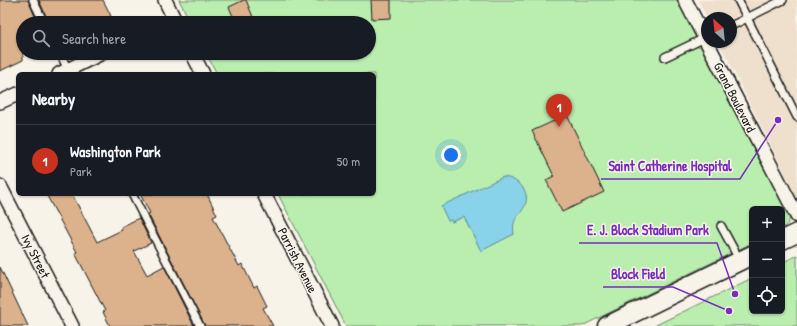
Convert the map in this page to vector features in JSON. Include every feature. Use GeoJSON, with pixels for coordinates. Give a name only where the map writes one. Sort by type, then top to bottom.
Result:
{"type":"FeatureCollection","features":[{"type":"Feature","properties":{"kind":"street"},"geometry":{"type":"LineString","coordinates":[[165,0],[170,16]]}},
{"type":"Feature","properties":{"kind":"street","name":"Grand Boulevard"},"geometry":{"type":"LineString","coordinates":[[685,0],[701,29]]}},
{"type":"Feature","properties":{"kind":"street","name":"Grand Boulevard"},"geometry":{"type":"LineString","coordinates":[[711,48],[797,216]]}},
{"type":"Feature","properties":{"kind":"street"},"geometry":{"type":"LineString","coordinates":[[66,72],[89,60]]}},
{"type":"Feature","properties":{"kind":"street"},"geometry":{"type":"LineString","coordinates":[[196,60],[202,72]]}},
{"type":"Feature","properties":{"kind":"street"},"geometry":{"type":"LineString","coordinates":[[0,102],[16,95]]}},
{"type":"Feature","properties":{"kind":"street","name":"Ivy Street"},"geometry":{"type":"LineString","coordinates":[[0,186],[72,326]]}},
{"type":"Feature","properties":{"kind":"street","name":"Parrish Avenue"},"geometry":{"type":"LineString","coordinates":[[265,196],[332,326]]}},
{"type":"Feature","properties":{"kind":"street"},"geometry":{"type":"LineString","coordinates":[[785,239],[797,233]]}},
{"type":"Feature","properties":{"kind":"street"},"geometry":{"type":"LineString","coordinates":[[607,326],[746,258]]}},
{"type":"Feature","properties":{"kind":"lane"},"geometry":{"type":"LineString","coordinates":[[32,0],[40,16]]}},
{"type":"Feature","properties":{"kind":"lane"},"geometry":{"type":"LineString","coordinates":[[738,0],[797,117]]}},
{"type":"Feature","properties":{"kind":"lane"},"geometry":{"type":"LineString","coordinates":[[737,23],[783,0]]}},
{"type":"Feature","properties":{"kind":"lane"},"geometry":{"type":"LineString","coordinates":[[665,57],[701,40]]}},
{"type":"Feature","properties":{"kind":"lane"},"geometry":{"type":"LineString","coordinates":[[62,60],[66,72]]}},
{"type":"Feature","properties":{"kind":"lane"},"geometry":{"type":"LineString","coordinates":[[133,196],[200,326]]}},
{"type":"Feature","properties":{"kind":"lane"},"geometry":{"type":"LineString","coordinates":[[721,226],[746,258]]}},
{"type":"Feature","properties":{"kind":"shaded area"},"geometry":{"type":"Polygon","coordinates":[[[698,0],[797,0],[797,198],[722,48],[737,48],[737,12],[704,12],[698,0]]]}},
{"type":"Feature","properties":{"kind":"green space"},"geometry":{"type":"Polygon","coordinates":[[[179,0],[677,0],[790,215],[789,221],[785,226],[785,206],[749,206],[749,244],[582,326],[346,326],[279,196],[376,196],[376,72],[216,72],[210,60],[376,60],[376,16],[187,16],[179,0]]]}},
{"type":"Feature","properties":{"kind":"green space"},"geometry":{"type":"Polygon","coordinates":[[[797,255],[797,326],[654,326],[749,279],[749,314],[785,314],[785,261],[797,255]]]}},
{"type":"Feature","properties":{"kind":"water"},"geometry":{"type":"Polygon","coordinates":[[[503,177],[512,179],[523,188],[526,202],[522,211],[515,219],[513,228],[514,234],[481,251],[464,217],[452,222],[451,220],[448,221],[441,206],[503,177]]]}},
{"type":"Feature","properties":{"kind":"building"},"geometry":{"type":"Polygon","coordinates":[[[0,0],[28,0],[35,16],[16,16],[16,60],[23,60],[0,71],[0,0]]]}},
{"type":"Feature","properties":{"kind":"building"},"geometry":{"type":"Polygon","coordinates":[[[39,0],[103,0],[111,16],[46,16],[39,0]]]}},
{"type":"Feature","properties":{"kind":"building"},"geometry":{"type":"Polygon","coordinates":[[[246,0],[253,16],[233,16],[229,7],[246,0]]]}},
{"type":"Feature","properties":{"kind":"building"},"geometry":{"type":"Polygon","coordinates":[[[371,0],[391,0],[391,18],[376,19],[376,16],[372,16],[371,0]]]}},
{"type":"Feature","properties":{"kind":"building"},"geometry":{"type":"Polygon","coordinates":[[[567,115],[604,192],[562,212],[546,180],[554,176],[532,131],[567,115]]]}},
{"type":"Feature","properties":{"kind":"building"},"geometry":{"type":"Polygon","coordinates":[[[47,196],[73,196],[97,242],[122,230],[121,227],[139,218],[151,243],[134,251],[147,275],[164,266],[194,326],[110,326],[103,312],[105,311],[75,253],[77,252],[47,196]]]}},
{"type":"Feature","properties":{"kind":"building"},"geometry":{"type":"Polygon","coordinates":[[[141,196],[208,196],[217,215],[213,217],[239,266],[242,264],[254,288],[257,286],[267,306],[263,308],[273,326],[205,326],[148,214],[150,213],[141,196]]]}},
{"type":"Feature","properties":{"kind":"building"},"geometry":{"type":"Polygon","coordinates":[[[0,267],[28,326],[0,326],[0,267]]]}},
{"type":"Feature","properties":{"kind":"place","name":"Saint Catherine Hospital"},"geometry":{"type":"Point","coordinates":[778,120]}},
{"type":"Feature","properties":{"kind":"place","name":"Washington Park"},"geometry":{"type":"Point","coordinates":[559,127]}},
{"type":"Feature","properties":{"kind":"place","name":"E. J. Block Stadium Park"},"geometry":{"type":"Point","coordinates":[735,294]}},
{"type":"Feature","properties":{"kind":"place","name":"Block Field"},"geometry":{"type":"Point","coordinates":[729,311]}}]}
